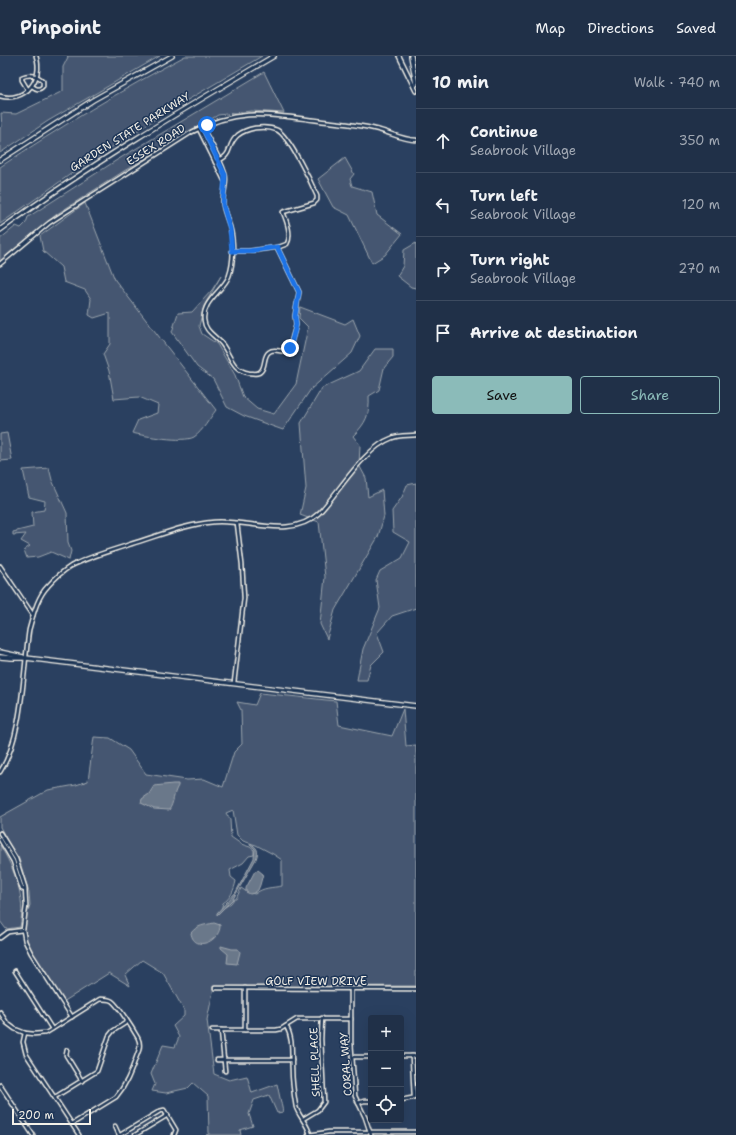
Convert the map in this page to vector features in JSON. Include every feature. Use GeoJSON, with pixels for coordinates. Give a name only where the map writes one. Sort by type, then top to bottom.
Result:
{"type":"FeatureCollection","features":[{"type":"Feature","properties":{"kind":"highway"},"geometry":{"type":"LineString","coordinates":[[0,160],[93,100],[172,56]]}},
{"type":"Feature","properties":{"kind":"highway","name":"GARDEN STATE PARKWAY"},"geometry":{"type":"LineString","coordinates":[[0,230],[68,182],[137,137],[274,56]]}},
{"type":"Feature","properties":{"kind":"highway"},"geometry":{"type":"LineString","coordinates":[[411,56],[416,84]]}},
{"type":"Feature","properties":{"kind":"highway"},"geometry":{"type":"LineString","coordinates":[[0,652],[26,658]]}},
{"type":"Feature","properties":{"kind":"highway"},"geometry":{"type":"LineString","coordinates":[[0,657],[26,658],[416,706]]}},
{"type":"Feature","properties":{"kind":"main road"},"geometry":{"type":"LineString","coordinates":[[398,56],[416,91]]}},
{"type":"Feature","properties":{"kind":"street"},"geometry":{"type":"LineString","coordinates":[[0,96],[8,98],[16,97],[32,86],[37,76],[38,66],[36,56]]}},
{"type":"Feature","properties":{"kind":"street"},"geometry":{"type":"LineString","coordinates":[[28,90],[22,80],[22,77],[30,75],[37,76],[43,80],[43,86],[39,89],[32,86]]}},
{"type":"Feature","properties":{"kind":"street","name":"ESSEX ROAD"},"geometry":{"type":"LineString","coordinates":[[0,264],[42,229],[66,212],[202,127],[223,118],[233,116],[267,115],[363,126],[384,131],[408,140],[416,140]]}},
{"type":"Feature","properties":{"kind":"street"},"geometry":{"type":"LineString","coordinates":[[202,127],[225,175],[223,205],[230,229],[232,251],[229,275],[208,304],[204,313],[204,321],[210,333],[222,344],[231,362],[238,369],[244,372],[256,374],[261,371],[266,357],[272,350],[285,352],[289,350],[296,325],[295,316],[299,292],[278,247]]}},
{"type":"Feature","properties":{"kind":"street"},"geometry":{"type":"LineString","coordinates":[[215,162],[227,155],[232,142],[238,135],[253,129],[271,128],[278,131],[289,141],[315,191],[317,199],[314,203],[283,212],[287,223],[289,238],[286,244],[278,247],[249,251],[232,251]]}},
{"type":"Feature","properties":{"kind":"street"},"geometry":{"type":"LineString","coordinates":[[199,129],[225,182]]}},
{"type":"Feature","properties":{"kind":"street"},"geometry":{"type":"LineString","coordinates":[[206,143],[210,141]]}},
{"type":"Feature","properties":{"kind":"street"},"geometry":{"type":"LineString","coordinates":[[0,772],[7,759],[17,726],[29,630],[33,615],[47,586],[63,572],[78,563],[182,528],[214,522],[288,527],[300,525],[314,518],[324,508],[359,464],[378,446],[397,436],[416,435]]}},
{"type":"Feature","properties":{"kind":"street"},"geometry":{"type":"LineString","coordinates":[[234,683],[244,598],[238,523]]}},
{"type":"Feature","properties":{"kind":"street"},"geometry":{"type":"LineString","coordinates":[[0,566],[33,615]]}},
{"type":"Feature","properties":{"kind":"street"},"geometry":{"type":"LineString","coordinates":[[0,833],[16,859],[22,876],[26,906],[23,930],[25,941],[31,953],[72,1017]]}},
{"type":"Feature","properties":{"kind":"street"},"geometry":{"type":"LineString","coordinates":[[0,839],[13,861],[22,889],[25,890]]}},
{"type":"Feature","properties":{"kind":"street"},"geometry":{"type":"LineString","coordinates":[[0,938],[8,932],[23,930]]}},
{"type":"Feature","properties":{"kind":"street"},"geometry":{"type":"LineString","coordinates":[[15,971],[52,1029]]}},
{"type":"Feature","properties":{"kind":"street","name":"GOLF VIEW DRIVE"},"geometry":{"type":"LineString","coordinates":[[215,988],[416,989]]}},
{"type":"Feature","properties":{"kind":"street"},"geometry":{"type":"LineString","coordinates":[[244,1030],[245,988]]}},
{"type":"Feature","properties":{"kind":"street","name":"CORAL WAY"},"geometry":{"type":"LineString","coordinates":[[351,989],[352,1057],[355,1096],[365,1117],[370,1134]]}},
{"type":"Feature","properties":{"kind":"street"},"geometry":{"type":"LineString","coordinates":[[0,1012],[7,1023],[25,1033],[46,1033],[100,999],[111,1000],[116,1005],[137,1037],[140,1045],[139,1050],[126,1085],[116,1097],[72,1124]]}},
{"type":"Feature","properties":{"kind":"street","name":"SHELL PLACE"},"geometry":{"type":"LineString","coordinates":[[303,1119],[318,1110],[324,1102],[321,1039],[322,1018]]}},
{"type":"Feature","properties":{"kind":"street"},"geometry":{"type":"LineString","coordinates":[[212,1030],[276,1030],[297,1019],[351,1019]]}},
{"type":"Feature","properties":{"kind":"street"},"geometry":{"type":"LineString","coordinates":[[55,1097],[97,1071],[109,1036],[113,1031],[127,1022]]}},
{"type":"Feature","properties":{"kind":"street"},"geometry":{"type":"LineString","coordinates":[[286,1026],[291,1041],[292,1071],[296,1105],[309,1130],[310,1135],[323,1133],[370,1134],[416,1132]]}},
{"type":"Feature","properties":{"kind":"street"},"geometry":{"type":"LineString","coordinates":[[221,1030],[225,1071]]}},
{"type":"Feature","properties":{"kind":"street"},"geometry":{"type":"LineString","coordinates":[[25,1033],[23,1042],[26,1054],[78,1135]]}},
{"type":"Feature","properties":{"kind":"street"},"geometry":{"type":"LineString","coordinates":[[66,1050],[66,1055],[82,1081]]}},
{"type":"Feature","properties":{"kind":"street"},"geometry":{"type":"LineString","coordinates":[[404,1056],[416,1056]]}},
{"type":"Feature","properties":{"kind":"street"},"geometry":{"type":"LineString","coordinates":[[404,1100],[414,1098],[412,1056]]}},
{"type":"Feature","properties":{"kind":"street"},"geometry":{"type":"LineString","coordinates":[[352,1057],[368,1057]]}},
{"type":"Feature","properties":{"kind":"street"},"geometry":{"type":"LineString","coordinates":[[217,1060],[292,1060]]}},
{"type":"Feature","properties":{"kind":"street"},"geometry":{"type":"LineString","coordinates":[[0,1085],[33,1135]]}},
{"type":"Feature","properties":{"kind":"street"},"geometry":{"type":"LineString","coordinates":[[358,1103],[368,1101]]}},
{"type":"Feature","properties":{"kind":"street"},"geometry":{"type":"LineString","coordinates":[[115,1126],[120,1135],[164,1110],[176,1130],[174,1135]]}},
{"type":"Feature","properties":{"kind":"street"},"geometry":{"type":"LineString","coordinates":[[135,1135],[168,1115]]}},
{"type":"Feature","properties":{"kind":"shaded area"},"geometry":{"type":"Polygon","coordinates":[[[67,56],[160,56],[48,121],[0,153],[0,128],[2,127],[1,113],[16,114],[63,91],[63,67],[68,57],[67,56]]]}},
{"type":"Feature","properties":{"kind":"shaded area"},"geometry":{"type":"Polygon","coordinates":[[[185,56],[262,56],[157,118],[75,171],[0,224],[0,167],[91,109],[185,56]]]}},
{"type":"Feature","properties":{"kind":"shaded area"},"geometry":{"type":"Polygon","coordinates":[[[264,72],[284,113],[251,111],[218,115],[124,171],[57,214],[0,261],[0,239],[16,226],[21,228],[26,223],[28,217],[117,160],[264,72]]]}},
{"type":"Feature","properties":{"kind":"shaded area"},"geometry":{"type":"Polygon","coordinates":[[[345,158],[354,174],[350,179],[352,186],[372,192],[377,215],[402,234],[385,255],[372,263],[349,215],[333,207],[318,179],[345,158]]]}},
{"type":"Feature","properties":{"kind":"shaded area"},"geometry":{"type":"Polygon","coordinates":[[[85,203],[115,280],[216,410],[203,428],[194,437],[189,439],[173,439],[132,433],[138,420],[157,413],[158,405],[139,397],[114,399],[109,371],[103,354],[110,344],[110,313],[94,318],[89,315],[91,299],[85,290],[64,282],[61,267],[43,251],[40,236],[85,203]]]}},
{"type":"Feature","properties":{"kind":"shaded area"},"geometry":{"type":"Polygon","coordinates":[[[416,243],[416,288],[411,287],[397,276],[403,266],[404,250],[416,243]]]}},
{"type":"Feature","properties":{"kind":"shaded area"},"geometry":{"type":"Polygon","coordinates":[[[221,276],[204,306],[199,326],[202,334],[217,344],[235,375],[243,397],[257,409],[274,414],[296,384],[308,327],[299,318],[300,307],[345,324],[353,319],[360,336],[352,353],[311,389],[283,430],[244,416],[227,407],[213,379],[197,367],[172,332],[178,313],[192,312],[212,290],[221,276]]]}},
{"type":"Feature","properties":{"kind":"shaded area"},"geometry":{"type":"Polygon","coordinates":[[[375,349],[393,349],[393,357],[384,368],[379,390],[369,396],[368,414],[364,423],[353,436],[360,445],[359,465],[366,478],[368,497],[382,490],[384,516],[378,537],[335,610],[327,639],[320,624],[325,577],[319,522],[300,515],[306,488],[301,423],[322,388],[359,371],[375,349]]]}},
{"type":"Feature","properties":{"kind":"shaded area"},"geometry":{"type":"Polygon","coordinates":[[[7,433],[12,460],[0,461],[0,434],[7,433]]]}},
{"type":"Feature","properties":{"kind":"shaded area"},"geometry":{"type":"Polygon","coordinates":[[[49,468],[52,480],[67,513],[68,543],[71,551],[69,560],[51,552],[38,557],[27,558],[24,550],[30,546],[21,541],[26,534],[13,535],[13,532],[33,527],[32,512],[44,510],[45,501],[29,497],[23,470],[49,468]]]}},
{"type":"Feature","properties":{"kind":"shaded area"},"geometry":{"type":"Polygon","coordinates":[[[416,483],[416,608],[392,616],[377,633],[384,652],[371,665],[367,680],[357,680],[363,649],[380,608],[376,580],[380,571],[402,558],[410,542],[393,532],[392,511],[402,497],[407,485],[416,483]]]}},
{"type":"Feature","properties":{"kind":"shaded area"},"geometry":{"type":"Polygon","coordinates":[[[260,693],[336,701],[339,725],[392,736],[403,709],[406,746],[416,745],[416,986],[214,987],[207,1020],[214,1074],[229,1080],[247,1076],[252,1093],[277,1084],[283,1112],[277,1113],[269,1095],[254,1100],[249,1114],[253,1126],[240,1130],[241,1135],[206,1135],[209,1134],[208,1096],[193,1083],[188,1088],[166,1093],[152,1091],[155,1084],[151,1074],[163,1045],[175,1047],[179,1037],[173,1026],[184,1016],[184,1010],[163,973],[142,960],[125,975],[130,986],[109,973],[63,1002],[31,953],[26,938],[25,919],[30,905],[29,892],[19,859],[0,827],[0,817],[48,790],[76,785],[88,781],[94,737],[110,738],[129,750],[146,774],[187,780],[204,779],[223,787],[234,752],[242,744],[241,710],[237,702],[255,705],[260,693]],[[233,810],[226,813],[230,820],[231,837],[254,850],[254,855],[249,856],[243,863],[230,870],[231,877],[236,881],[232,894],[223,903],[221,910],[236,899],[241,888],[247,892],[255,894],[264,889],[282,886],[282,860],[256,845],[243,841],[237,835],[233,810]]]}},
{"type":"Feature","properties":{"kind":"shaded area"},"geometry":{"type":"Polygon","coordinates":[[[178,784],[178,786],[169,810],[154,809],[141,803],[142,799],[149,794],[154,786],[178,784]]]}},
{"type":"Feature","properties":{"kind":"shaded area"},"geometry":{"type":"Polygon","coordinates":[[[250,843],[255,846],[257,850],[256,859],[233,899],[217,915],[217,913],[236,892],[254,858],[255,849],[250,845],[250,843]]]}},
{"type":"Feature","properties":{"kind":"shaded area"},"geometry":{"type":"Polygon","coordinates":[[[0,845],[15,874],[18,884],[22,905],[20,927],[6,929],[0,921],[0,845]]]}},
{"type":"Feature","properties":{"kind":"shaded area"},"geometry":{"type":"Polygon","coordinates":[[[258,870],[263,874],[260,885],[258,890],[250,894],[246,892],[246,888],[255,871],[258,870]]]}},
{"type":"Feature","properties":{"kind":"shaded area"},"geometry":{"type":"Polygon","coordinates":[[[214,923],[220,925],[219,931],[212,940],[202,943],[193,939],[191,933],[196,928],[214,923]]]}},
{"type":"Feature","properties":{"kind":"shaded area"},"geometry":{"type":"Polygon","coordinates":[[[221,946],[238,949],[240,952],[237,964],[227,963],[228,954],[221,948],[221,946]]]}},
{"type":"Feature","properties":{"kind":"route"},"geometry":{"type":"LineString","coordinates":[[207,125],[202,127],[225,175],[223,205],[230,229],[232,251],[249,251],[278,247],[299,292],[295,316],[296,325],[290,348]]}}]}
